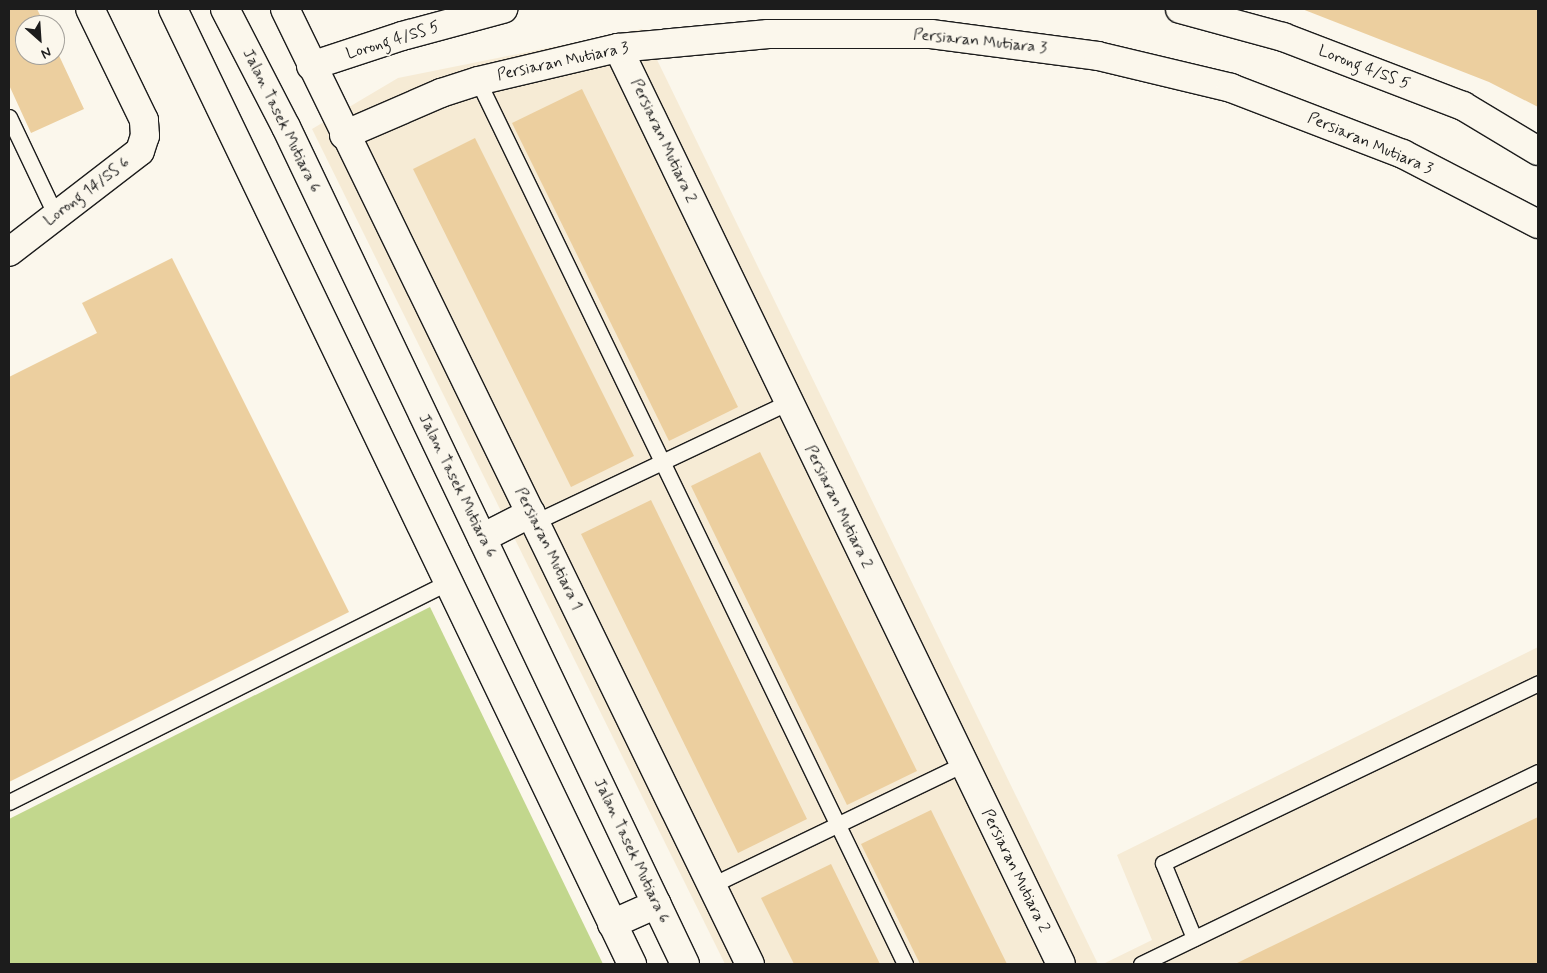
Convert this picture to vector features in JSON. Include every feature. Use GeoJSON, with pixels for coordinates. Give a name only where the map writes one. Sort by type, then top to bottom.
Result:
{"type":"FeatureCollection","features":[{"type":"Feature","properties":{"kind":"street","name":"Lorong 14/SS 6"},"geometry":{"type":"LineString","coordinates":[[9,252],[140,151],[146,136],[144,120],[90,9]]}},
{"type":"Feature","properties":{"kind":"street"},"geometry":{"type":"LineString","coordinates":[[173,9],[446,583],[632,964]]}},
{"type":"Feature","properties":{"kind":"street","name":"Jalan Tasek Mutiara 6"},"geometry":{"type":"LineString","coordinates":[[225,9],[482,538],[685,964]]}},
{"type":"Feature","properties":{"kind":"street","name":"Persiaran Mutiara 1"},"geometry":{"type":"LineString","coordinates":[[285,9],[344,135],[750,964]]}},
{"type":"Feature","properties":{"kind":"street","name":"Lorong 4/SS 5"},"geometry":{"type":"LineString","coordinates":[[312,66],[402,36],[504,9]]}},
{"type":"Feature","properties":{"kind":"street","name":"Lorong 4/SS 5"},"geometry":{"type":"LineString","coordinates":[[1180,9],[1283,37],[1463,106],[1538,151]]}},
{"type":"Feature","properties":{"kind":"street","name":"Persiaran Mutiara 3"},"geometry":{"type":"LineString","coordinates":[[344,135],[441,93],[478,81],[618,48],[768,34],[931,34],[1098,56],[1231,88],[1402,154],[1538,224]]}},
{"type":"Feature","properties":{"kind":"street","name":"Persiaran Mutiara 2"},"geometry":{"type":"LineString","coordinates":[[618,48],[788,403],[1061,964]]}},
{"type":"Feature","properties":{"kind":"street"},"geometry":{"type":"LineString","coordinates":[[482,538],[533,518]]}},
{"type":"Feature","properties":{"kind":"street"},"geometry":{"type":"LineString","coordinates":[[612,924],[657,904]]}},
{"type":"Feature","properties":{"kind":"lane"},"geometry":{"type":"LineString","coordinates":[[478,81],[660,464],[905,964]]}},
{"type":"Feature","properties":{"kind":"lane"},"geometry":{"type":"LineString","coordinates":[[9,117],[56,216]]}},
{"type":"Feature","properties":{"kind":"lane"},"geometry":{"type":"LineString","coordinates":[[533,518],[660,464],[788,403]]}},
{"type":"Feature","properties":{"kind":"lane"},"geometry":{"type":"LineString","coordinates":[[9,802],[446,583]]}},
{"type":"Feature","properties":{"kind":"lane"},"geometry":{"type":"LineString","coordinates":[[1194,938],[1163,863],[1538,683]]}},
{"type":"Feature","properties":{"kind":"lane"},"geometry":{"type":"LineString","coordinates":[[712,885],[963,764]]}},
{"type":"Feature","properties":{"kind":"lane"},"geometry":{"type":"LineString","coordinates":[[1142,964],[1538,772]]}},
{"type":"Feature","properties":{"kind":"shaded area"},"geometry":{"type":"Polygon","coordinates":[[[642,29],[1098,964],[725,964],[312,129],[398,78],[642,29]]]}},
{"type":"Feature","properties":{"kind":"shaded area"},"geometry":{"type":"Polygon","coordinates":[[[1538,647],[1538,964],[1103,964],[1152,940],[1117,855],[1538,647]]]}},
{"type":"Feature","properties":{"kind":"green space"},"geometry":{"type":"Polygon","coordinates":[[[430,607],[603,964],[9,964],[9,819],[430,607]]]}},
{"type":"Feature","properties":{"kind":"building"},"geometry":{"type":"Polygon","coordinates":[[[9,9],[37,9],[40,15],[15,15],[15,65],[63,65],[84,109],[31,133],[9,85],[9,9]]]}},
{"type":"Feature","properties":{"kind":"building"},"geometry":{"type":"Polygon","coordinates":[[[1302,9],[1538,9],[1538,107],[1489,82],[1302,9]]]}},
{"type":"Feature","properties":{"kind":"building"},"geometry":{"type":"Polygon","coordinates":[[[582,89],[738,407],[669,441],[512,123],[582,89]]]}},
{"type":"Feature","properties":{"kind":"building"},"geometry":{"type":"Polygon","coordinates":[[[475,138],[634,456],[571,487],[413,169],[475,138]]]}},
{"type":"Feature","properties":{"kind":"building"},"geometry":{"type":"Polygon","coordinates":[[[172,258],[349,612],[9,782],[9,377],[97,333],[82,303],[172,258]]]}},
{"type":"Feature","properties":{"kind":"building"},"geometry":{"type":"Polygon","coordinates":[[[760,452],[917,771],[847,805],[691,486],[760,452]]]}},
{"type":"Feature","properties":{"kind":"building"},"geometry":{"type":"Polygon","coordinates":[[[651,500],[807,819],[738,853],[581,534],[651,500]]]}},
{"type":"Feature","properties":{"kind":"building"},"geometry":{"type":"Polygon","coordinates":[[[931,810],[1007,964],[920,964],[861,844],[931,810]]]}},
{"type":"Feature","properties":{"kind":"building"},"geometry":{"type":"Polygon","coordinates":[[[1538,817],[1538,964],[1235,964],[1538,817]]]}},
{"type":"Feature","properties":{"kind":"building"},"geometry":{"type":"Polygon","coordinates":[[[831,864],[880,964],[794,964],[761,898],[831,864]]]}}]}
